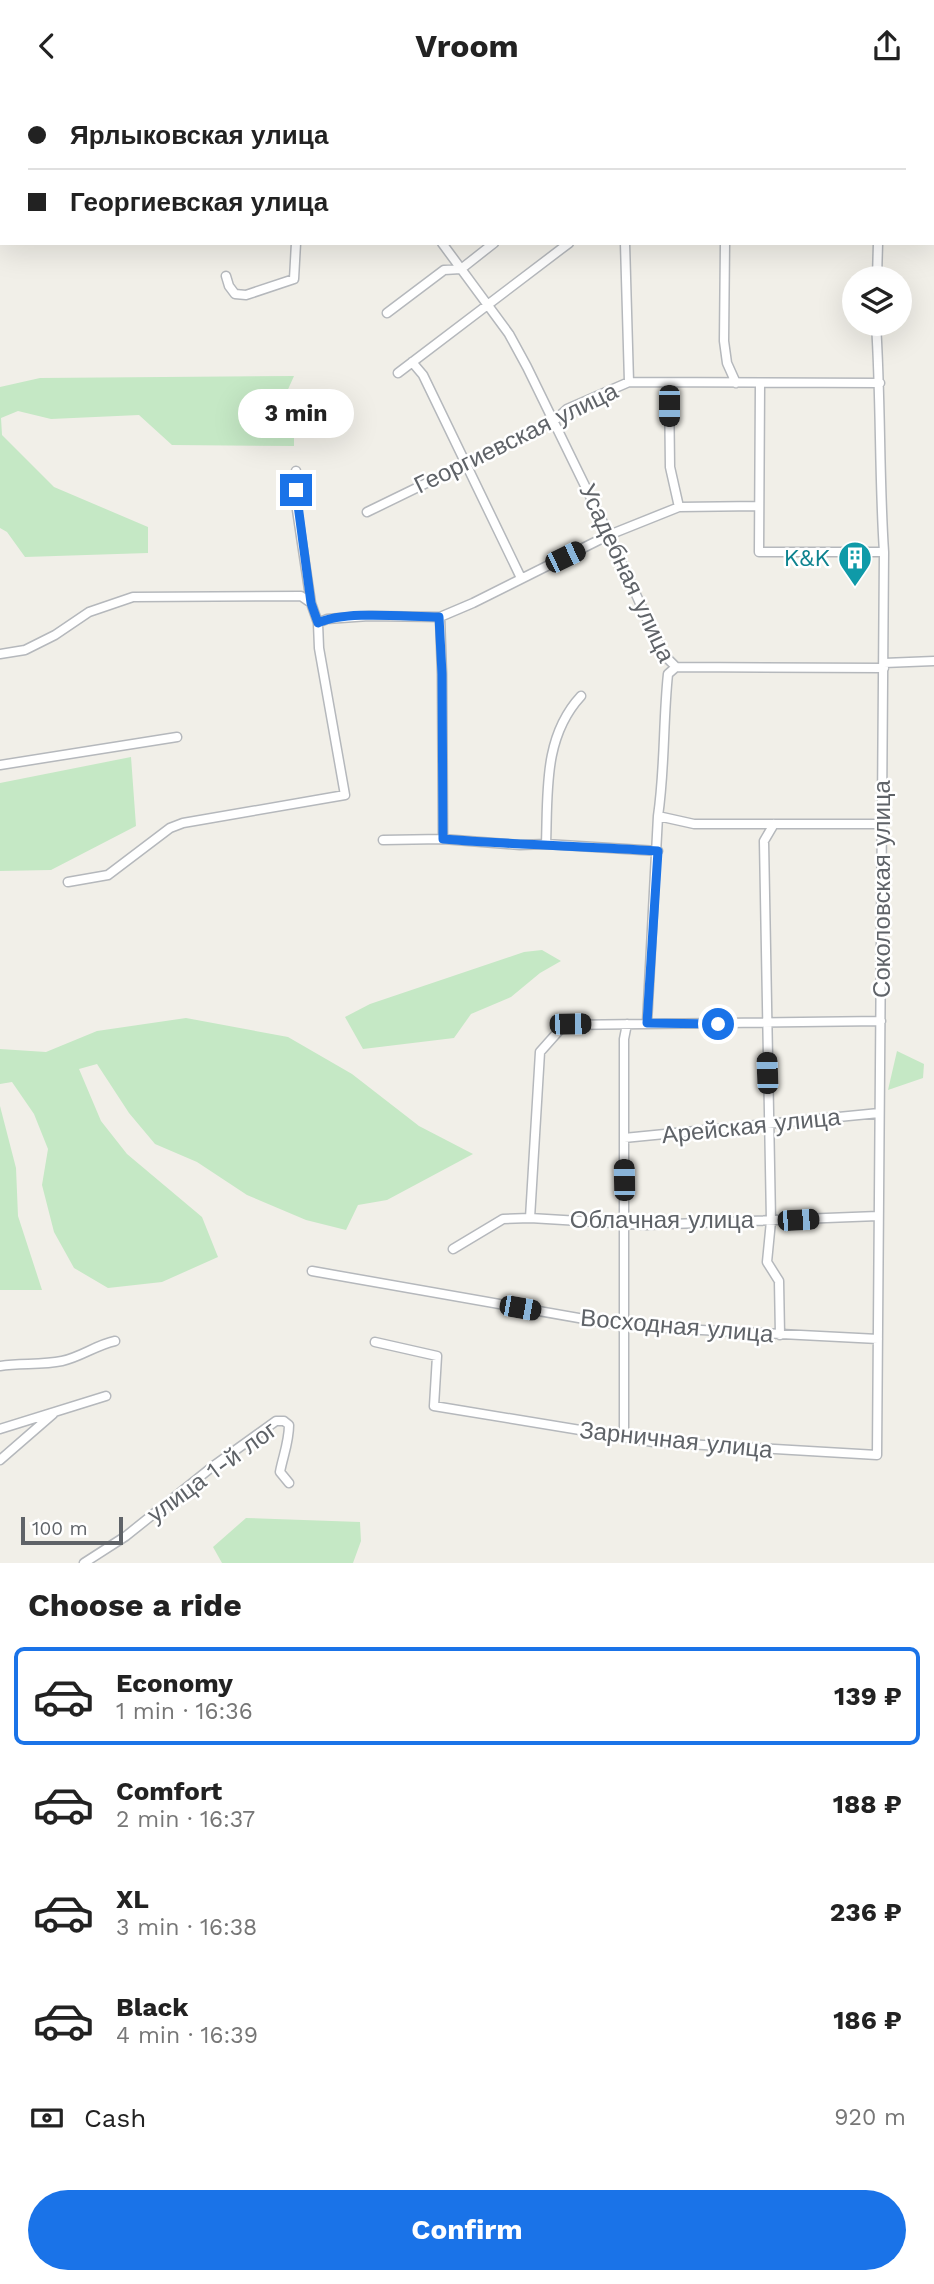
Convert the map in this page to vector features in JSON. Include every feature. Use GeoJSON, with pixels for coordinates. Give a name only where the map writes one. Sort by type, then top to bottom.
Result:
{"type":"FeatureCollection","features":[{"type":"Feature","properties":{"kind":"street"},"geometry":{"type":"LineString","coordinates":[[226,276],[234,294],[246,295],[294,279],[296,245]]}},
{"type":"Feature","properties":{"kind":"street","name":"Усадебная улица"},"geometry":{"type":"LineString","coordinates":[[443,245],[509,334],[609,535],[663,654],[676,667],[668,674],[647,1023]]}},
{"type":"Feature","properties":{"kind":"street"},"geometry":{"type":"LineString","coordinates":[[387,313],[444,270],[461,269],[491,245]]}},
{"type":"Feature","properties":{"kind":"street"},"geometry":{"type":"LineString","coordinates":[[397,373],[566,245]]}},
{"type":"Feature","properties":{"kind":"street"},"geometry":{"type":"LineString","coordinates":[[625,245],[629,383]]}},
{"type":"Feature","properties":{"kind":"street"},"geometry":{"type":"LineString","coordinates":[[724,245],[724,341],[727,363],[736,383]]}},
{"type":"Feature","properties":{"kind":"street"},"geometry":{"type":"LineString","coordinates":[[877,266],[878,245]]}},
{"type":"Feature","properties":{"kind":"street","name":"Соколовская улица"},"geometry":{"type":"LineString","coordinates":[[877,336],[884,552],[877,1455]]}},
{"type":"Feature","properties":{"kind":"street"},"geometry":{"type":"LineString","coordinates":[[412,362],[423,375],[521,578]]}},
{"type":"Feature","properties":{"kind":"street","name":"Георгиевская улица"},"geometry":{"type":"LineString","coordinates":[[367,512],[554,421],[567,409],[629,383],[880,383]]}},
{"type":"Feature","properties":{"kind":"street"},"geometry":{"type":"LineString","coordinates":[[669,384],[670,467],[679,507]]}},
{"type":"Feature","properties":{"kind":"street"},"geometry":{"type":"LineString","coordinates":[[760,384],[759,552],[884,552]]}},
{"type":"Feature","properties":{"kind":"street"},"geometry":{"type":"LineString","coordinates":[[68,882],[108,875],[170,828],[183,823],[345,795],[319,649],[318,623],[311,603],[297,510],[296,471]]}},
{"type":"Feature","properties":{"kind":"street"},"geometry":{"type":"LineString","coordinates":[[318,623],[327,619],[369,616],[439,617],[609,535],[679,507],[759,506]]}},
{"type":"Feature","properties":{"kind":"street"},"geometry":{"type":"LineString","coordinates":[[0,654],[25,650],[55,635],[89,612],[133,597],[301,596],[311,603]]}},
{"type":"Feature","properties":{"kind":"street"},"geometry":{"type":"LineString","coordinates":[[439,617],[443,839]]}},
{"type":"Feature","properties":{"kind":"street"},"geometry":{"type":"LineString","coordinates":[[676,667],[884,665],[934,661]]}},
{"type":"Feature","properties":{"kind":"street"},"geometry":{"type":"LineString","coordinates":[[546,844],[551,755],[562,719],[581,696]]}},
{"type":"Feature","properties":{"kind":"street"},"geometry":{"type":"LineString","coordinates":[[0,765],[177,737]]}},
{"type":"Feature","properties":{"kind":"street"},"geometry":{"type":"LineString","coordinates":[[658,816],[694,824],[883,824]]}},
{"type":"Feature","properties":{"kind":"street"},"geometry":{"type":"LineString","coordinates":[[774,824],[764,841],[765,1023],[771,1221],[767,1262],[779,1281],[780,1335]]}},
{"type":"Feature","properties":{"kind":"street"},"geometry":{"type":"LineString","coordinates":[[383,840],[443,839],[658,851]]}},
{"type":"Feature","properties":{"kind":"street"},"geometry":{"type":"LineString","coordinates":[[530,1218],[540,1052],[564,1025],[881,1021]]}},
{"type":"Feature","properties":{"kind":"street"},"geometry":{"type":"LineString","coordinates":[[624,1439],[624,1038],[627,1024]]}},
{"type":"Feature","properties":{"kind":"street","name":"Арейская улица"},"geometry":{"type":"LineString","coordinates":[[624,1138],[879,1113]]}},
{"type":"Feature","properties":{"kind":"street","name":"Облачная улица"},"geometry":{"type":"LineString","coordinates":[[453,1249],[503,1219],[530,1218],[646,1225],[878,1216]]}},
{"type":"Feature","properties":{"kind":"street","name":"Восходная улица"},"geometry":{"type":"LineString","coordinates":[[312,1271],[624,1326],[878,1339]]}},
{"type":"Feature","properties":{"kind":"street"},"geometry":{"type":"LineString","coordinates":[[0,1366],[59,1362],[115,1341]]}},
{"type":"Feature","properties":{"kind":"street","name":"Зарничная улица"},"geometry":{"type":"LineString","coordinates":[[375,1342],[437,1356],[434,1406],[624,1439],[811,1453],[877,1455]]}},
{"type":"Feature","properties":{"kind":"street"},"geometry":{"type":"LineString","coordinates":[[0,1429],[106,1396]]}},
{"type":"Feature","properties":{"kind":"street"},"geometry":{"type":"LineString","coordinates":[[0,1459],[57,1410]]}},
{"type":"Feature","properties":{"kind":"street","name":"улица 1-й лог"},"geometry":{"type":"LineString","coordinates":[[84,1563],[126,1536],[212,1467],[276,1421],[284,1421],[289,1425],[289,1441],[282,1458],[281,1472],[289,1483]]}},
{"type":"Feature","properties":{"kind":"green space"},"geometry":{"type":"Polygon","coordinates":[[[294,376],[285,396],[294,410],[294,446],[172,445],[139,415],[51,419],[18,411],[1,418],[2,435],[54,487],[148,527],[148,553],[25,557],[7,532],[0,528],[0,387],[40,378],[294,376]]]}},
{"type":"Feature","properties":{"kind":"green space"},"geometry":{"type":"Polygon","coordinates":[[[131,757],[136,826],[51,870],[0,871],[0,783],[131,757]]]}},
{"type":"Feature","properties":{"kind":"green space"},"geometry":{"type":"Polygon","coordinates":[[[542,950],[561,961],[540,973],[511,997],[471,1014],[454,1038],[363,1049],[345,1017],[370,1004],[524,952],[542,950]]]}},
{"type":"Feature","properties":{"kind":"green space"},"geometry":{"type":"Polygon","coordinates":[[[186,1018],[288,1037],[352,1074],[419,1126],[473,1154],[387,1200],[358,1205],[346,1230],[306,1220],[247,1195],[197,1162],[155,1144],[129,1113],[97,1064],[79,1069],[101,1121],[127,1154],[202,1217],[218,1257],[162,1282],[108,1288],[74,1268],[54,1232],[42,1185],[48,1149],[34,1114],[12,1082],[0,1084],[0,1049],[46,1052],[97,1031],[186,1018]]]}},
{"type":"Feature","properties":{"kind":"green space"},"geometry":{"type":"Polygon","coordinates":[[[897,1051],[924,1064],[923,1078],[888,1090],[897,1051]]]}},
{"type":"Feature","properties":{"kind":"green space"},"geometry":{"type":"Polygon","coordinates":[[[0,1106],[16,1168],[18,1216],[42,1290],[0,1290],[0,1106]]]}},
{"type":"Feature","properties":{"kind":"green space"},"geometry":{"type":"Polygon","coordinates":[[[246,1518],[360,1522],[361,1541],[353,1563],[222,1563],[213,1547],[246,1518]]]}},
{"type":"Feature","properties":{"kind":"place","name":"K&K"},"geometry":{"type":"Point","coordinates":[855,588]}},
{"type":"Feature","properties":{"kind":"route"},"geometry":{"type":"LineString","coordinates":[[296,490],[311,603],[318,623],[327,619],[369,616],[439,617],[443,839],[658,851],[647,1023],[718,1024]]}}]}
